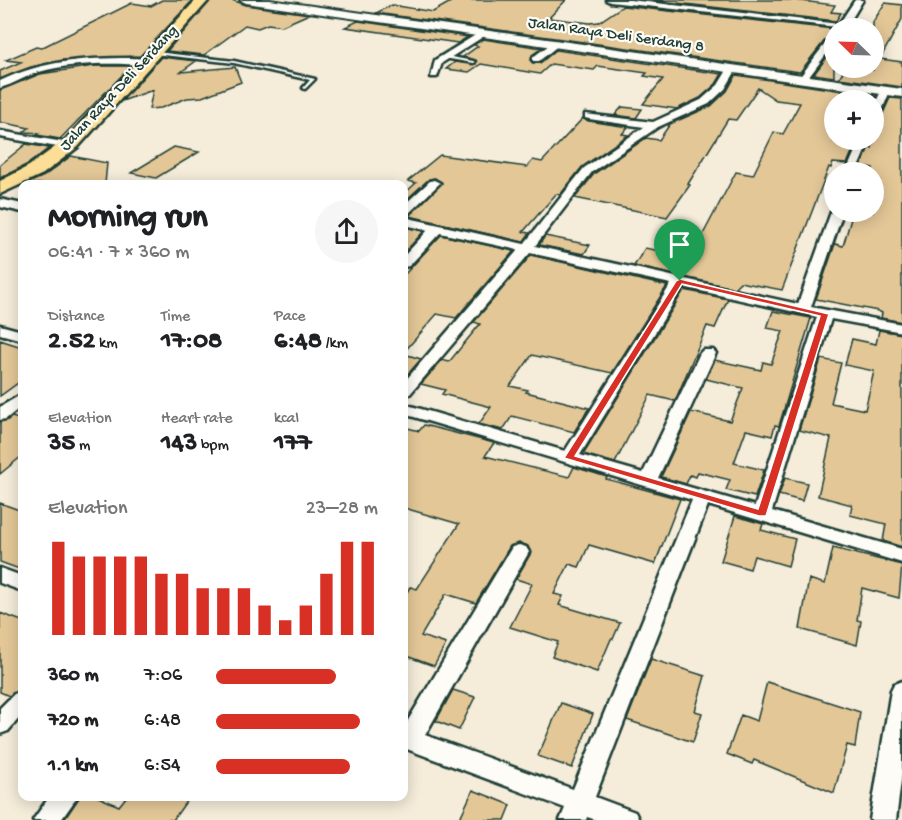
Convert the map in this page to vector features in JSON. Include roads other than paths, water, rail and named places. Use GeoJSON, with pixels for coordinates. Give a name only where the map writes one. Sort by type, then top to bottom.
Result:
{"type":"FeatureCollection","features":[{"type":"Feature","properties":{"kind":"main road","name":"Jalan Raya Deli Serdang"},"geometry":{"type":"LineString","coordinates":[[0,188],[36,170],[69,146],[203,0]]}},
{"type":"Feature","properties":{"kind":"street","name":"Jalan Raya Deli Serdang 8"},"geometry":{"type":"LineString","coordinates":[[246,0],[902,93]]}},
{"type":"Feature","properties":{"kind":"street"},"geometry":{"type":"LineString","coordinates":[[609,0],[824,26]]}},
{"type":"Feature","properties":{"kind":"street"},"geometry":{"type":"LineString","coordinates":[[703,11],[715,0]]}},
{"type":"Feature","properties":{"kind":"street"},"geometry":{"type":"LineString","coordinates":[[848,18],[859,0]]}},
{"type":"Feature","properties":{"kind":"street"},"geometry":{"type":"LineString","coordinates":[[434,75],[436,66],[446,57],[485,33]]}},
{"type":"Feature","properties":{"kind":"street"},"geometry":{"type":"LineString","coordinates":[[536,59],[556,44]]}},
{"type":"Feature","properties":{"kind":"street"},"geometry":{"type":"LineString","coordinates":[[806,80],[824,53]]}},
{"type":"Feature","properties":{"kind":"street"},"geometry":{"type":"LineString","coordinates":[[0,85],[22,72],[37,69],[104,59],[152,57]]}},
{"type":"Feature","properties":{"kind":"street"},"geometry":{"type":"LineString","coordinates":[[408,386],[520,257],[524,249],[536,238],[588,170],[654,125],[705,102],[722,87],[732,69]]}},
{"type":"Feature","properties":{"kind":"street"},"geometry":{"type":"LineString","coordinates":[[589,116],[654,125]]}},
{"type":"Feature","properties":{"kind":"street"},"geometry":{"type":"LineString","coordinates":[[0,134],[69,146]]}},
{"type":"Feature","properties":{"kind":"street"},"geometry":{"type":"LineString","coordinates":[[408,207],[434,183]]}},
{"type":"Feature","properties":{"kind":"street"},"geometry":{"type":"LineString","coordinates":[[0,203],[18,207]]}},
{"type":"Feature","properties":{"kind":"street"},"geometry":{"type":"LineString","coordinates":[[408,221],[524,249],[825,314],[902,328]]}},
{"type":"Feature","properties":{"kind":"street"},"geometry":{"type":"LineString","coordinates":[[803,309],[833,222]]}},
{"type":"Feature","properties":{"kind":"street"},"geometry":{"type":"LineString","coordinates":[[408,259],[437,228]]}},
{"type":"Feature","properties":{"kind":"street"},"geometry":{"type":"LineString","coordinates":[[569,458],[680,281]]}},
{"type":"Feature","properties":{"kind":"street"},"geometry":{"type":"LineString","coordinates":[[762,514],[825,314]]}},
{"type":"Feature","properties":{"kind":"street"},"geometry":{"type":"LineString","coordinates":[[0,329],[18,335]]}},
{"type":"Feature","properties":{"kind":"street"},"geometry":{"type":"LineString","coordinates":[[648,481],[708,352]]}},
{"type":"Feature","properties":{"kind":"street"},"geometry":{"type":"LineString","coordinates":[[0,415],[18,402]]}},
{"type":"Feature","properties":{"kind":"street"},"geometry":{"type":"LineString","coordinates":[[408,410],[902,555]]}},
{"type":"Feature","properties":{"kind":"street"},"geometry":{"type":"LineString","coordinates":[[577,811],[702,497]]}},
{"type":"Feature","properties":{"kind":"street"},"geometry":{"type":"LineString","coordinates":[[408,737],[519,552]]}},
{"type":"Feature","properties":{"kind":"street"},"geometry":{"type":"LineString","coordinates":[[0,575],[18,582]]}},
{"type":"Feature","properties":{"kind":"street"},"geometry":{"type":"LineString","coordinates":[[883,820],[902,690]]}},
{"type":"Feature","properties":{"kind":"street"},"geometry":{"type":"LineString","coordinates":[[0,724],[18,704]]}},
{"type":"Feature","properties":{"kind":"street"},"geometry":{"type":"LineString","coordinates":[[408,739],[577,811],[626,820]]}},
{"type":"Feature","properties":{"kind":"street"},"geometry":{"type":"LineString","coordinates":[[46,820],[62,801]]}},
{"type":"Feature","properties":{"kind":"lane"},"geometry":{"type":"LineString","coordinates":[[152,57],[234,62],[313,79],[305,88]]}},
{"type":"Feature","properties":{"kind":"lane"},"geometry":{"type":"LineString","coordinates":[[446,57],[473,62]]}}]}
